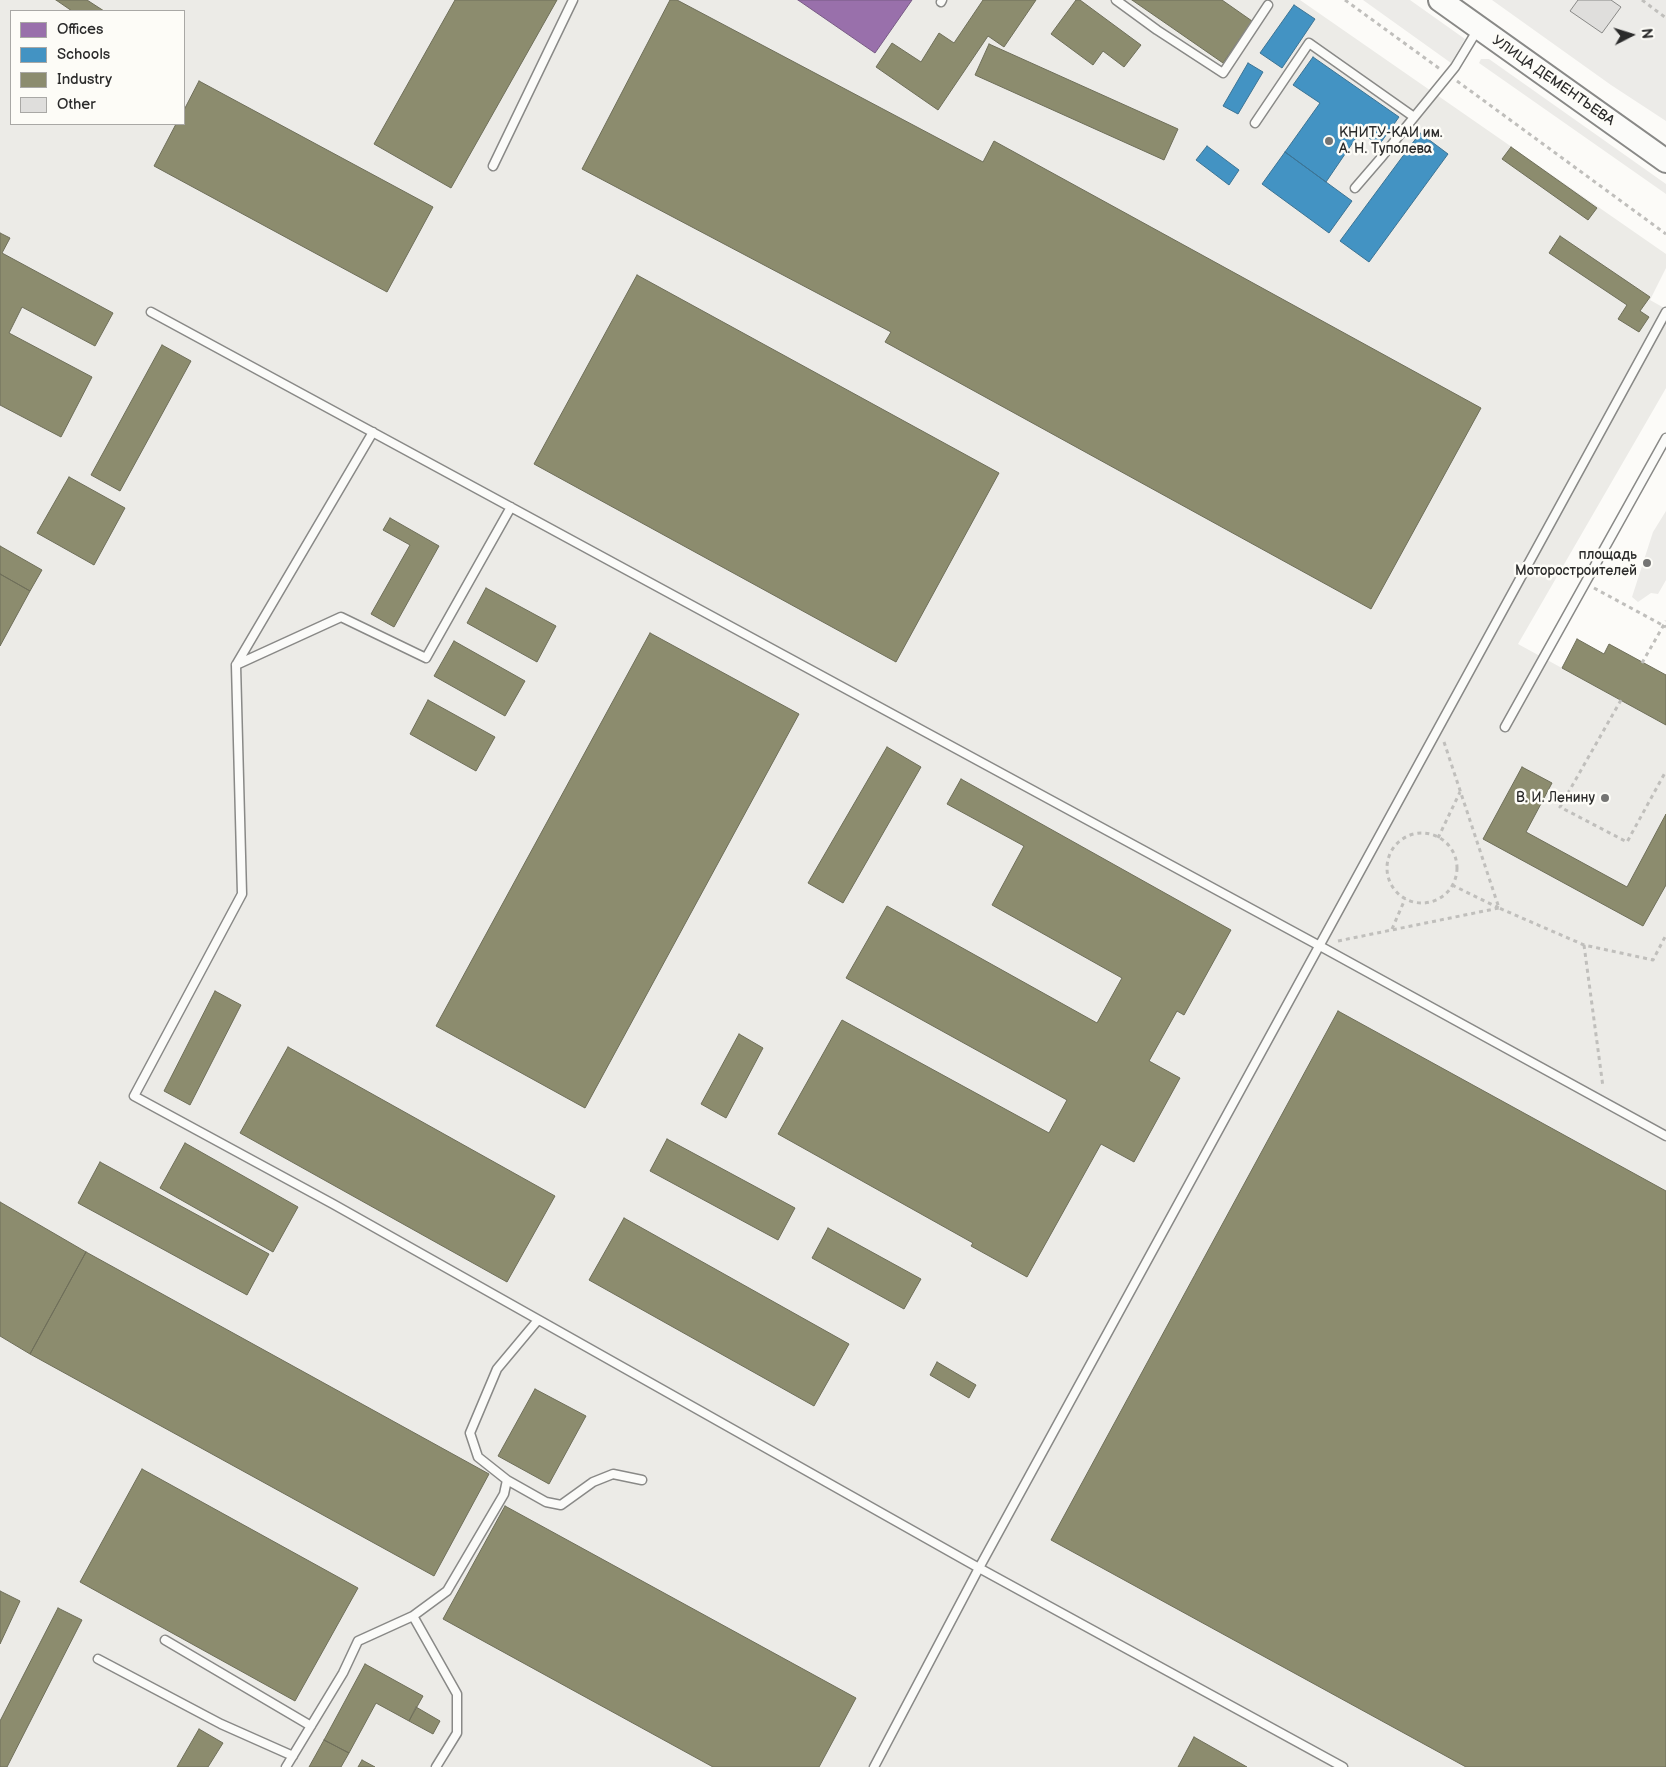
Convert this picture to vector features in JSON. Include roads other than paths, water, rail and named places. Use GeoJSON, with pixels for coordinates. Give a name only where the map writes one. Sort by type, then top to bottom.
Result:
{"type":"FeatureCollection","features":[{"type":"Feature","properties":{"kind":"main road","name":"УЛИЦА ДЕМЕНТЬЕВА"},"geometry":{"type":"LineString","coordinates":[[1440,0],[1662,156]]}},
{"type":"Feature","properties":{"kind":"lane"},"geometry":{"type":"LineString","coordinates":[[493,166],[573,0]]}},
{"type":"Feature","properties":{"kind":"lane"},"geometry":{"type":"LineString","coordinates":[[1116,0],[1223,74],[1268,4]]}},
{"type":"Feature","properties":{"kind":"lane"},"geometry":{"type":"LineString","coordinates":[[1355,188],[1448,75],[1478,28]]}},
{"type":"Feature","properties":{"kind":"lane"},"geometry":{"type":"LineString","coordinates":[[1255,123],[1309,43],[1414,117]]}},
{"type":"Feature","properties":{"kind":"lane"},"geometry":{"type":"LineString","coordinates":[[151,312],[1318,945],[1666,1136]]}},
{"type":"Feature","properties":{"kind":"lane"},"geometry":{"type":"LineString","coordinates":[[874,1767],[979,1568],[1318,945],[1666,312]]}},
{"type":"Feature","properties":{"kind":"lane"},"geometry":{"type":"LineString","coordinates":[[374,432],[236,665],[242,894],[134,1096],[333,1204],[979,1568],[1343,1767]]}},
{"type":"Feature","properties":{"kind":"lane"},"geometry":{"type":"LineString","coordinates":[[1505,727],[1666,438]]}},
{"type":"Feature","properties":{"kind":"lane"},"geometry":{"type":"LineString","coordinates":[[236,665],[341,617],[426,658],[511,507]]}},
{"type":"Feature","properties":{"kind":"lane"},"geometry":{"type":"LineString","coordinates":[[538,1320],[497,1369],[470,1433],[478,1457],[507,1480],[546,1502],[561,1504],[594,1482],[613,1474],[642,1480]]}},
{"type":"Feature","properties":{"kind":"lane"},"geometry":{"type":"LineString","coordinates":[[286,1767],[344,1673],[358,1641],[413,1616],[447,1591],[504,1494],[507,1480]]}},
{"type":"Feature","properties":{"kind":"lane"},"geometry":{"type":"LineString","coordinates":[[413,1616],[457,1694],[457,1733],[436,1767]]}},
{"type":"Feature","properties":{"kind":"lane"},"geometry":{"type":"LineString","coordinates":[[165,1640],[311,1726]]}},
{"type":"Feature","properties":{"kind":"lane"},"geometry":{"type":"LineString","coordinates":[[98,1659],[221,1724],[293,1756]]}},
{"type":"Feature","properties":{"kind":"place","name":"КНИТУ-КАИ им. А. Н. Туполева"},"geometry":{"type":"Point","coordinates":[1329,141]}},
{"type":"Feature","properties":{"kind":"place","name":"площадь Моторостроителей"},"geometry":{"type":"Point","coordinates":[1647,563]}},
{"type":"Feature","properties":{"kind":"place","name":"В. И. Ленину"},"geometry":{"type":"Point","coordinates":[1605,798]}}]}
